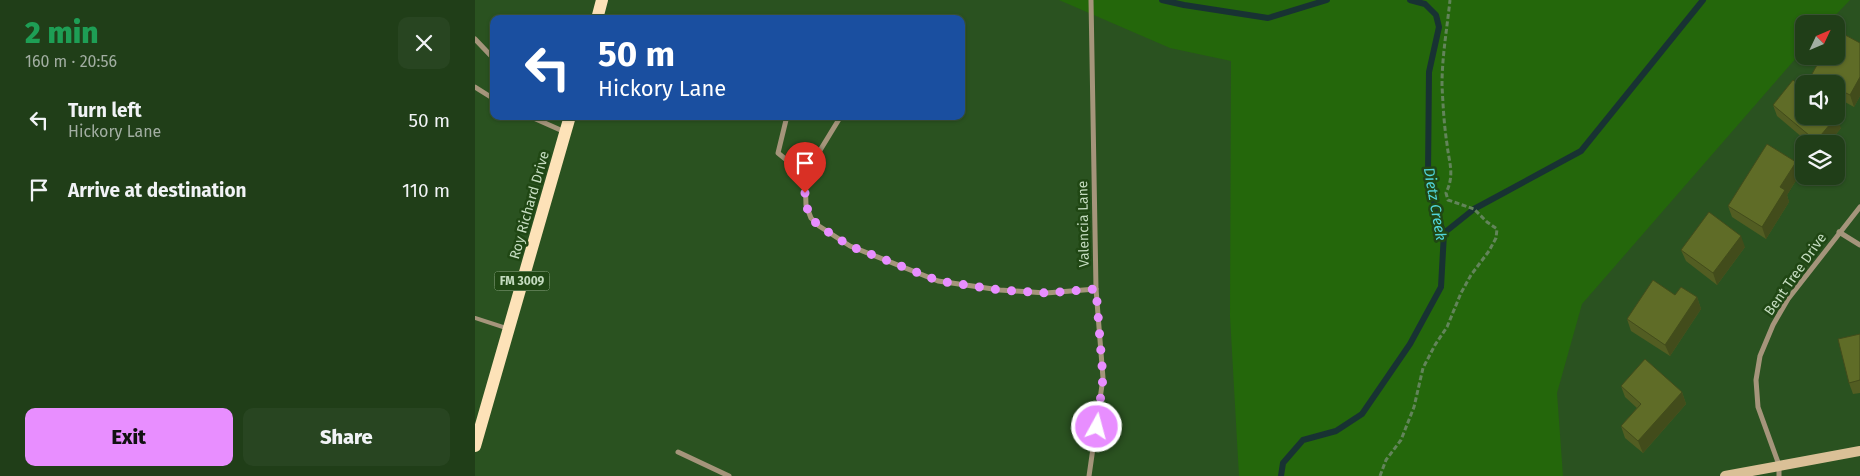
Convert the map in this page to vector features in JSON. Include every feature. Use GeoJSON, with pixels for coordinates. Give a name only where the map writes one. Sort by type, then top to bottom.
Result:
{"type":"FeatureCollection","features":[{"type":"Feature","properties":{"kind":"main road"},"geometry":{"type":"LineString","coordinates":[[598,15],[602,0]]}},
{"type":"Feature","properties":{"kind":"main road","name":"Roy Richard Drive"},"geometry":{"type":"LineString","coordinates":[[475,446],[569,120]]}},
{"type":"Feature","properties":{"kind":"street","name":"Valencia Lane"},"geometry":{"type":"LineString","coordinates":[[1089,476],[1103,378],[1096,289],[1091,0]]}},
{"type":"Feature","properties":{"kind":"street"},"geometry":{"type":"LineString","coordinates":[[475,39],[490,55]]}},
{"type":"Feature","properties":{"kind":"street"},"geometry":{"type":"LineString","coordinates":[[475,87],[490,96]]}},
{"type":"Feature","properties":{"kind":"street"},"geometry":{"type":"LineString","coordinates":[[538,120],[565,132]]}},
{"type":"Feature","properties":{"kind":"street"},"geometry":{"type":"LineString","coordinates":[[786,120],[778,153],[805,175]]}},
{"type":"Feature","properties":{"kind":"street"},"geometry":{"type":"LineString","coordinates":[[839,120],[805,175],[806,205],[811,218],[819,226],[850,246],[939,281],[1000,290],[1046,293],[1096,289]]}},
{"type":"Feature","properties":{"kind":"street","name":"Bent Tree Drive"},"geometry":{"type":"LineString","coordinates":[[1779,476],[1779,465],[1758,406],[1756,380],[1760,356],[1773,325],[1788,299],[1860,207]]}},
{"type":"Feature","properties":{"kind":"street"},"geometry":{"type":"LineString","coordinates":[[1839,232],[1860,245]]}},
{"type":"Feature","properties":{"kind":"street"},"geometry":{"type":"LineString","coordinates":[[1725,476],[1860,451]]}},
{"type":"Feature","properties":{"kind":"street"},"geometry":{"type":"LineString","coordinates":[[678,452],[729,476]]}},
{"type":"Feature","properties":{"kind":"lane"},"geometry":{"type":"LineString","coordinates":[[475,318],[509,328]]}},
{"type":"Feature","properties":{"kind":"path"},"geometry":{"type":"LineString","coordinates":[[1380,476],[1386,460],[1401,440],[1414,408],[1423,368],[1447,327],[1471,274],[1489,251],[1496,238],[1497,229],[1487,222],[1475,209],[1448,200],[1446,193],[1450,185],[1451,170],[1442,87],[1443,46],[1450,0]]}},
{"type":"Feature","properties":{"kind":"green space"},"geometry":{"type":"Polygon","coordinates":[[[1059,0],[1850,0],[1836,15],[1795,15],[1795,59],[1582,304],[1557,393],[1563,476],[1239,476],[1230,316],[1231,61],[1170,48],[1059,0]]]}},
{"type":"Feature","properties":{"kind":"building"},"geometry":{"type":"Polygon","coordinates":[[[1845,35],[1860,43],[1860,77],[1850,95],[1845,92],[1845,75],[1812,74],[1817,65],[1845,65],[1845,35]]]}},
{"type":"Feature","properties":{"kind":"building"},"geometry":{"type":"Polygon","coordinates":[[[1793,80],[1795,82],[1795,123],[1773,105],[1793,80]]]}},
{"type":"Feature","properties":{"kind":"building"},"geometry":{"type":"Polygon","coordinates":[[[1797,125],[1829,125],[1821,135],[1809,135],[1797,125]]]}},
{"type":"Feature","properties":{"kind":"building"},"geometry":{"type":"Polygon","coordinates":[[[1767,144],[1795,161],[1780,187],[1785,190],[1762,227],[1728,206],[1767,144]]]}},
{"type":"Feature","properties":{"kind":"building"},"geometry":{"type":"Polygon","coordinates":[[[1709,212],[1741,236],[1713,273],[1681,250],[1709,212]]]}},
{"type":"Feature","properties":{"kind":"building"},"geometry":{"type":"Polygon","coordinates":[[[1653,280],[1675,295],[1681,287],[1697,297],[1665,345],[1627,319],[1653,280]]]}},
{"type":"Feature","properties":{"kind":"building"},"geometry":{"type":"Polygon","coordinates":[[[1860,334],[1860,380],[1849,383],[1838,339],[1860,334]]]}},
{"type":"Feature","properties":{"kind":"building"},"geometry":{"type":"Polygon","coordinates":[[[1645,359],[1682,392],[1638,441],[1621,426],[1641,404],[1621,386],[1645,359]]]}},
{"type":"Feature","properties":{"kind":"waterway"},"geometry":{"type":"LineString","coordinates":[[1162,0],[1268,18],[1327,0]]}},
{"type":"Feature","properties":{"kind":"waterway","name":"Dietz Creek"},"geometry":{"type":"LineString","coordinates":[[1281,476],[1283,463],[1303,440],[1336,431],[1362,414],[1410,344],[1441,287],[1444,233],[1437,217],[1428,175],[1429,72],[1439,27],[1436,15],[1425,4],[1410,0]]}},
{"type":"Feature","properties":{"kind":"waterway"},"geometry":{"type":"LineString","coordinates":[[1444,233],[1474,209],[1581,151],[1703,0]]}},
{"type":"Feature","properties":{"kind":"route"},"geometry":{"type":"LineString","coordinates":[[805,193],[806,205],[811,218],[819,226],[850,246],[939,281],[1000,290],[1046,293],[1096,289],[1103,378],[1097,427]]}}]}
